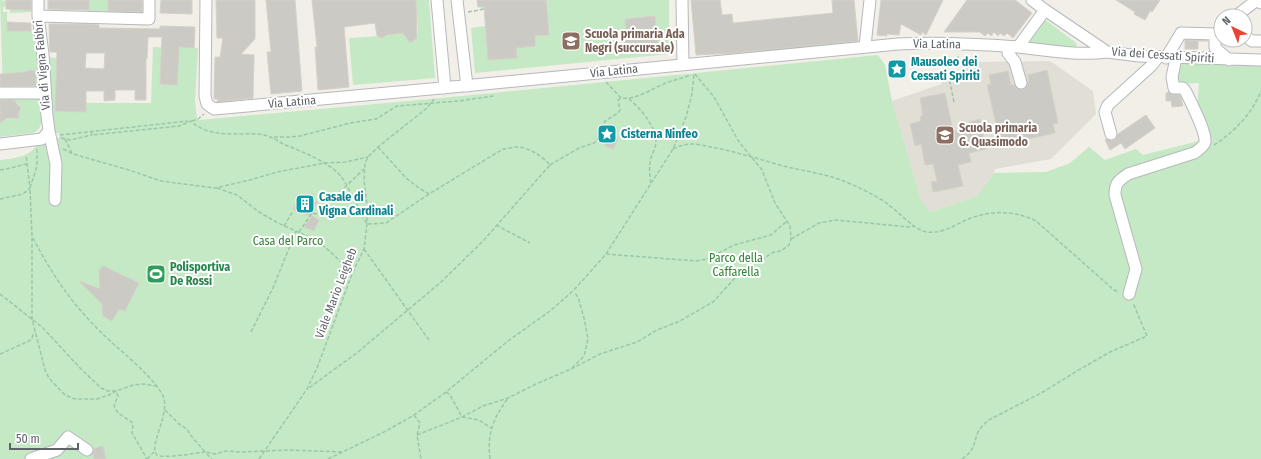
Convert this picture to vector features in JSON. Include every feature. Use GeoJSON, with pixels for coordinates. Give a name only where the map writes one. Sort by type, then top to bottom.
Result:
{"type":"FeatureCollection","features":[{"type":"Feature","properties":{"kind":"street","name":"Via di Vigna Fabbri"},"geometry":{"type":"LineString","coordinates":[[38,0],[38,16],[43,54],[45,92],[55,137],[55,200]]}},
{"type":"Feature","properties":{"kind":"street"},"geometry":{"type":"LineString","coordinates":[[38,16],[149,19],[149,0]]}},
{"type":"Feature","properties":{"kind":"street","name":"Via Latina"},"geometry":{"type":"LineString","coordinates":[[206,0],[205,96],[207,104],[211,108],[218,109],[467,86],[865,46],[953,43],[1090,54],[1107,52]]}},
{"type":"Feature","properties":{"kind":"street"},"geometry":{"type":"LineString","coordinates":[[437,0],[445,88]]}},
{"type":"Feature","properties":{"kind":"street"},"geometry":{"type":"LineString","coordinates":[[457,0],[467,86]]}},
{"type":"Feature","properties":{"kind":"street"},"geometry":{"type":"LineString","coordinates":[[682,0],[683,64]]}},
{"type":"Feature","properties":{"kind":"street"},"geometry":{"type":"LineString","coordinates":[[865,46],[870,0]]}},
{"type":"Feature","properties":{"kind":"street","name":"Via dei Cessati Spiriti"},"geometry":{"type":"LineString","coordinates":[[1032,0],[1107,52],[1167,58],[1261,60]]}},
{"type":"Feature","properties":{"kind":"street"},"geometry":{"type":"LineString","coordinates":[[1246,8],[1257,0],[1261,2]]}},
{"type":"Feature","properties":{"kind":"street"},"geometry":{"type":"LineString","coordinates":[[1021,83],[1015,62],[1008,53],[1045,10]]}},
{"type":"Feature","properties":{"kind":"street"},"geometry":{"type":"LineString","coordinates":[[1111,134],[1105,112],[1108,105],[1151,66],[1167,58],[1181,33],[1213,32]]}},
{"type":"Feature","properties":{"kind":"street"},"geometry":{"type":"LineString","coordinates":[[1215,48],[1229,60]]}},
{"type":"Feature","properties":{"kind":"street"},"geometry":{"type":"LineString","coordinates":[[1129,294],[1136,268],[1115,195],[1115,188],[1119,180],[1128,174],[1194,153],[1204,144],[1204,134],[1186,92],[1183,88],[1174,88],[1167,58]]}},
{"type":"Feature","properties":{"kind":"street"},"geometry":{"type":"LineString","coordinates":[[0,92],[45,92]]}},
{"type":"Feature","properties":{"kind":"street"},"geometry":{"type":"LineString","coordinates":[[0,144],[55,137]]}},
{"type":"Feature","properties":{"kind":"street"},"geometry":{"type":"LineString","coordinates":[[31,459],[57,450],[68,437],[87,450]]}},
{"type":"Feature","properties":{"kind":"path"},"geometry":{"type":"LineString","coordinates":[[459,14],[484,9]]}},
{"type":"Feature","properties":{"kind":"path"},"geometry":{"type":"LineString","coordinates":[[954,102],[947,68],[958,60],[958,50]]}},
{"type":"Feature","properties":{"kind":"path"},"geometry":{"type":"LineString","coordinates":[[606,81],[620,98],[629,99],[694,73]]}},
{"type":"Feature","properties":{"kind":"path"},"geometry":{"type":"LineString","coordinates":[[328,459],[386,431],[414,415],[446,392],[508,340],[550,311],[573,291],[606,254],[673,149],[686,117],[692,94],[694,73]]}},
{"type":"Feature","properties":{"kind":"path"},"geometry":{"type":"LineString","coordinates":[[417,435],[462,418],[483,406],[508,398],[600,354],[637,342],[657,330],[680,321],[713,302],[744,270],[774,252],[781,251],[789,245],[792,232],[788,221],[775,203],[762,170],[739,142],[714,97],[694,73]]}},
{"type":"Feature","properties":{"kind":"path"},"geometry":{"type":"LineString","coordinates":[[1200,149],[1213,146],[1229,135],[1245,118],[1261,91]]}},
{"type":"Feature","properties":{"kind":"path"},"geometry":{"type":"LineString","coordinates":[[191,121],[196,126],[204,130],[224,135],[258,134],[290,138],[350,123],[376,119],[397,106],[431,104],[494,96]]}},
{"type":"Feature","properties":{"kind":"path"},"geometry":{"type":"LineString","coordinates":[[307,389],[358,352],[408,311],[458,266],[550,165],[579,148],[594,143],[597,140],[605,121],[618,113],[620,110],[618,100],[620,98]]}},
{"type":"Feature","properties":{"kind":"path","name":"Viale Mario Leigheb"},"geometry":{"type":"LineString","coordinates":[[259,459],[307,389],[317,368],[352,274],[364,249],[367,224],[367,205],[364,169],[368,157],[378,147],[422,112],[434,99]]}},
{"type":"Feature","properties":{"kind":"path"},"geometry":{"type":"LineString","coordinates":[[629,99],[635,104],[654,130],[656,142],[650,161],[649,171],[651,184]]}},
{"type":"Feature","properties":{"kind":"path"},"geometry":{"type":"LineString","coordinates":[[55,137],[77,139],[92,135],[180,126],[198,119]]}},
{"type":"Feature","properties":{"kind":"path"},"geometry":{"type":"LineString","coordinates":[[55,137],[91,131],[191,121]]}},
{"type":"Feature","properties":{"kind":"path"},"geometry":{"type":"LineString","coordinates":[[91,131],[92,135]]}},
{"type":"Feature","properties":{"kind":"path"},"geometry":{"type":"LineString","coordinates":[[55,137],[73,154],[161,181],[215,188],[237,195],[259,212],[318,242],[336,257],[352,274]]}},
{"type":"Feature","properties":{"kind":"path"},"geometry":{"type":"LineString","coordinates":[[274,137],[280,142],[305,153],[338,172],[367,224],[386,223],[503,149],[516,147],[525,149],[544,158],[550,165]]}},
{"type":"Feature","properties":{"kind":"path"},"geometry":{"type":"LineString","coordinates":[[65,139],[73,154]]}},
{"type":"Feature","properties":{"kind":"path"},"geometry":{"type":"LineString","coordinates":[[673,149],[682,145],[694,144],[821,174],[849,184],[881,200],[923,231],[931,232],[944,230],[979,215],[995,212],[1008,212],[1025,216],[1036,221],[1114,290],[1129,294],[1147,336],[1110,352],[1043,392],[989,420],[983,425],[978,433],[973,449],[962,459]]}},
{"type":"Feature","properties":{"kind":"path"},"geometry":{"type":"LineString","coordinates":[[0,199],[23,194],[30,188],[37,166],[37,147]]}},
{"type":"Feature","properties":{"kind":"path"},"geometry":{"type":"LineString","coordinates":[[378,147],[406,178],[430,194]]}},
{"type":"Feature","properties":{"kind":"path"},"geometry":{"type":"LineString","coordinates":[[26,155],[30,188],[32,236],[32,319],[34,332],[47,374],[54,385],[65,395],[80,399],[97,399],[133,385],[144,384],[157,386]]}},
{"type":"Feature","properties":{"kind":"path"},"geometry":{"type":"LineString","coordinates":[[215,188],[277,172],[324,163],[345,162],[368,157]]}},
{"type":"Feature","properties":{"kind":"path"},"geometry":{"type":"LineString","coordinates":[[0,170],[27,164]]}},
{"type":"Feature","properties":{"kind":"path"},"geometry":{"type":"LineString","coordinates":[[299,232],[312,213],[317,214],[364,169]]}},
{"type":"Feature","properties":{"kind":"path"},"geometry":{"type":"LineString","coordinates":[[284,226],[293,211]]}},
{"type":"Feature","properties":{"kind":"path"},"geometry":{"type":"LineString","coordinates":[[791,239],[819,223],[836,220],[909,227],[915,226]]}},
{"type":"Feature","properties":{"kind":"path"},"geometry":{"type":"LineString","coordinates":[[606,254],[652,256],[696,261],[707,259],[734,245],[771,235],[788,221]]}},
{"type":"Feature","properties":{"kind":"path"},"geometry":{"type":"LineString","coordinates":[[496,226],[530,243]]}},
{"type":"Feature","properties":{"kind":"path"},"geometry":{"type":"LineString","coordinates":[[251,332],[273,288],[296,231]]}},
{"type":"Feature","properties":{"kind":"path"},"geometry":{"type":"LineString","coordinates":[[32,236],[39,251],[67,293],[93,325],[157,386],[162,393],[165,400],[165,410],[158,432],[155,451],[156,455],[160,458],[205,452],[214,454],[226,451],[290,450],[343,453]]}},
{"type":"Feature","properties":{"kind":"path"},"geometry":{"type":"LineString","coordinates":[[364,249],[429,340]]}},
{"type":"Feature","properties":{"kind":"path"},"geometry":{"type":"LineString","coordinates":[[571,369],[584,356],[588,339],[578,297],[573,291]]}},
{"type":"Feature","properties":{"kind":"path"},"geometry":{"type":"LineString","coordinates":[[0,294],[43,328],[81,370],[101,388],[108,391],[116,391]]}},
{"type":"Feature","properties":{"kind":"path"},"geometry":{"type":"LineString","coordinates":[[0,354],[29,341],[34,332]]}},
{"type":"Feature","properties":{"kind":"path"},"geometry":{"type":"LineString","coordinates":[[116,391],[118,396],[114,406],[118,413],[133,423],[132,433],[147,459],[155,451]]}},
{"type":"Feature","properties":{"kind":"path"},"geometry":{"type":"LineString","coordinates":[[446,392],[450,395],[462,418]]}},
{"type":"Feature","properties":{"kind":"path"},"geometry":{"type":"LineString","coordinates":[[490,459],[490,428],[497,413],[508,398]]}},
{"type":"Feature","properties":{"kind":"path"},"geometry":{"type":"LineString","coordinates":[[165,410],[179,424],[188,429],[192,437],[212,459]]}},
{"type":"Feature","properties":{"kind":"path"},"geometry":{"type":"LineString","coordinates":[[414,415],[420,423],[417,435],[422,459]]}},
{"type":"Feature","properties":{"kind":"path"},"geometry":{"type":"LineString","coordinates":[[462,418],[479,420],[490,428]]}},
{"type":"Feature","properties":{"kind":"shaded area"},"geometry":{"type":"Polygon","coordinates":[[[1050,61],[1093,91],[1096,114],[1051,159],[995,169],[994,173],[977,196],[930,212],[921,200],[892,101],[941,84],[945,77],[954,75],[973,62],[1050,61]]]}},
{"type":"Feature","properties":{"kind":"green space"},"geometry":{"type":"Polygon","coordinates":[[[0,0],[31,5],[31,12],[10,13],[10,6],[3,7],[3,12],[7,12],[7,31],[31,31],[38,33],[41,90],[36,90],[36,71],[30,70],[26,72],[11,73],[12,90],[3,90],[0,0]]]}},
{"type":"Feature","properties":{"kind":"green space"},"geometry":{"type":"Polygon","coordinates":[[[89,0],[108,0],[108,12],[89,11],[89,0]]]}},
{"type":"Feature","properties":{"kind":"green space"},"geometry":{"type":"Polygon","coordinates":[[[416,0],[429,0],[435,78],[353,85],[349,38],[379,36],[381,38],[385,35],[404,33],[409,42],[414,41],[418,35],[416,0]]]}},
{"type":"Feature","properties":{"kind":"green space","name":"Scuola primaria Ada Negri (succursale)"},"geometry":{"type":"Polygon","coordinates":[[[546,0],[669,0],[669,54],[475,73],[471,28],[485,26],[488,60],[516,58],[513,19],[524,37],[548,35],[546,0]],[[655,16],[625,19],[625,46],[642,44],[643,52],[655,51],[655,45],[658,44],[655,16]]]}},
{"type":"Feature","properties":{"kind":"green space"},"geometry":{"type":"Polygon","coordinates":[[[1044,19],[1075,42],[1077,45],[1075,49],[1028,44],[1028,41],[1044,19]]]}},
{"type":"Feature","properties":{"kind":"green space","name":"Parco della Caffarella"},"geometry":{"type":"Polygon","coordinates":[[[153,47],[198,48],[195,101],[197,119],[199,120],[431,99],[878,55],[885,65],[892,101],[921,200],[930,212],[977,196],[994,173],[1046,172],[1070,163],[1089,147],[1105,160],[1136,149],[1143,155],[1207,139],[1197,110],[1199,83],[1178,84],[1176,77],[1181,63],[1261,64],[1261,459],[0,459],[0,160],[23,156],[28,154],[39,141],[59,138],[59,133],[54,134],[48,57],[57,58],[55,111],[85,112],[86,103],[151,103],[153,47]]]}},
{"type":"Feature","properties":{"kind":"green space"},"geometry":{"type":"Polygon","coordinates":[[[0,97],[41,98],[42,122],[40,127],[33,133],[0,137],[0,121],[14,117],[16,119],[21,107],[15,101],[0,101],[0,97]]]}},
{"type":"Feature","properties":{"kind":"building"},"geometry":{"type":"Polygon","coordinates":[[[6,0],[31,0],[31,10],[6,9],[6,0]]]}},
{"type":"Feature","properties":{"kind":"building"},"geometry":{"type":"Polygon","coordinates":[[[48,0],[89,0],[89,10],[48,9],[48,0]]]}},
{"type":"Feature","properties":{"kind":"building"},"geometry":{"type":"Polygon","coordinates":[[[108,0],[142,0],[142,12],[108,11],[108,0]]]}},
{"type":"Feature","properties":{"kind":"building"},"geometry":{"type":"Polygon","coordinates":[[[161,0],[192,0],[192,14],[160,13],[161,0]]]}},
{"type":"Feature","properties":{"kind":"building"},"geometry":{"type":"Polygon","coordinates":[[[216,0],[255,0],[255,39],[241,54],[254,55],[253,98],[217,102],[218,99],[214,99],[215,57],[220,57],[223,38],[217,38],[216,0]]]}},
{"type":"Feature","properties":{"kind":"building"},"geometry":{"type":"Polygon","coordinates":[[[266,0],[295,0],[302,91],[271,94],[267,52],[271,52],[266,0]]]}},
{"type":"Feature","properties":{"kind":"building"},"geometry":{"type":"Polygon","coordinates":[[[312,0],[416,0],[417,38],[412,42],[409,42],[403,33],[386,35],[382,38],[377,36],[375,23],[344,27],[349,87],[318,90],[315,47],[317,47],[312,0]]]}},
{"type":"Feature","properties":{"kind":"building"},"geometry":{"type":"Polygon","coordinates":[[[477,0],[546,0],[549,35],[535,36],[535,46],[516,48],[517,58],[488,60],[484,7],[478,7],[477,0]]]}},
{"type":"Feature","properties":{"kind":"building"},"geometry":{"type":"Polygon","coordinates":[[[691,0],[720,0],[722,15],[732,14],[733,23],[833,13],[832,0],[854,0],[858,41],[734,53],[696,55],[691,0]]]}},
{"type":"Feature","properties":{"kind":"building"},"geometry":{"type":"Polygon","coordinates":[[[881,0],[943,0],[926,35],[922,32],[921,35],[901,24],[899,35],[887,34],[887,36],[877,35],[881,0]]]}},
{"type":"Feature","properties":{"kind":"building"},"geometry":{"type":"Polygon","coordinates":[[[967,0],[1015,0],[1032,13],[1013,38],[1007,33],[1004,36],[1000,33],[998,36],[994,32],[991,36],[988,33],[985,36],[980,32],[944,32],[967,0]]]}},
{"type":"Feature","properties":{"kind":"building"},"geometry":{"type":"Polygon","coordinates":[[[1116,0],[1160,0],[1152,12],[1150,11],[1145,20],[1134,14],[1135,12],[1116,0]]]}},
{"type":"Feature","properties":{"kind":"building"},"geometry":{"type":"Polygon","coordinates":[[[655,16],[658,44],[655,45],[656,51],[642,52],[642,44],[624,46],[623,33],[626,33],[625,19],[655,16]]]}},
{"type":"Feature","properties":{"kind":"building"},"geometry":{"type":"Polygon","coordinates":[[[7,22],[31,23],[31,31],[7,31],[7,22]]]}},
{"type":"Feature","properties":{"kind":"building"},"geometry":{"type":"Polygon","coordinates":[[[49,24],[88,24],[99,25],[99,28],[160,29],[160,26],[195,27],[194,48],[179,47],[177,85],[160,84],[162,37],[148,37],[146,59],[146,100],[135,100],[135,90],[115,90],[115,100],[104,101],[104,91],[86,91],[86,112],[55,111],[57,52],[50,52],[49,24]],[[86,53],[85,68],[104,69],[105,53],[86,53]]]}},
{"type":"Feature","properties":{"kind":"building"},"geometry":{"type":"Polygon","coordinates":[[[1185,40],[1208,41],[1198,41],[1198,49],[1185,49],[1185,40]]]}},
{"type":"Feature","properties":{"kind":"building"},"geometry":{"type":"Polygon","coordinates":[[[30,70],[36,71],[36,86],[0,86],[0,74],[26,72],[30,70]]]}},
{"type":"Feature","properties":{"kind":"building"},"geometry":{"type":"Polygon","coordinates":[[[1047,70],[1058,123],[1053,124],[1055,133],[1001,145],[987,85],[991,84],[989,75],[1008,71],[1011,85],[1023,90],[1026,88],[1029,81],[1028,75],[1047,70]]]}},
{"type":"Feature","properties":{"kind":"building"},"geometry":{"type":"Polygon","coordinates":[[[1169,92],[1171,94],[1180,95],[1183,106],[1172,107],[1171,101],[1166,101],[1166,93],[1169,92]]]}},
{"type":"Feature","properties":{"kind":"building"},"geometry":{"type":"Polygon","coordinates":[[[945,93],[953,131],[971,128],[969,122],[980,119],[986,149],[969,153],[971,162],[958,165],[963,186],[933,192],[931,182],[937,181],[933,164],[925,165],[921,144],[915,146],[910,124],[921,121],[920,116],[923,116],[920,98],[945,93]]]}},
{"type":"Feature","properties":{"kind":"building"},"geometry":{"type":"Polygon","coordinates":[[[0,100],[13,100],[16,102],[21,108],[18,113],[19,118],[7,118],[0,123],[0,100]]]}},
{"type":"Feature","properties":{"kind":"building"},"geometry":{"type":"Polygon","coordinates":[[[1146,115],[1155,128],[1125,149],[1121,143],[1110,150],[1105,140],[1106,139],[1112,141],[1116,139],[1118,134],[1146,115]]]}},
{"type":"Feature","properties":{"kind":"building"},"geometry":{"type":"Polygon","coordinates":[[[609,135],[618,138],[614,149],[605,146],[609,135]]]}},
{"type":"Feature","properties":{"kind":"building","name":"Casale di Vigna Cardinali"},"geometry":{"type":"Polygon","coordinates":[[[299,195],[317,202],[311,217],[293,209],[299,195]]]}},
{"type":"Feature","properties":{"kind":"building"},"geometry":{"type":"Polygon","coordinates":[[[312,216],[319,220],[314,231],[304,227],[312,216]]]}},
{"type":"Feature","properties":{"kind":"building"},"geometry":{"type":"Polygon","coordinates":[[[103,266],[139,283],[125,311],[119,309],[112,321],[103,316],[102,304],[79,281],[100,289],[99,270],[103,266]]]}},
{"type":"Feature","properties":{"kind":"building"},"geometry":{"type":"Polygon","coordinates":[[[103,446],[106,459],[94,459],[93,453],[95,448],[103,446]]]}},
{"type":"Feature","properties":{"kind":"place","name":"Scuola primaria Ada Negri (succursale)"},"geometry":{"type":"Point","coordinates":[571,41]}},
{"type":"Feature","properties":{"kind":"place","name":"Mausoleo dei Cessati Spiriti"},"geometry":{"type":"Point","coordinates":[897,69]}},
{"type":"Feature","properties":{"kind":"place","name":"Cisterna Ninfeo"},"geometry":{"type":"Point","coordinates":[607,134]}},
{"type":"Feature","properties":{"kind":"place","name":"Scuola primaria G. Quasimodo"},"geometry":{"type":"Point","coordinates":[945,135]}},
{"type":"Feature","properties":{"kind":"place","name":"Casale di Vigna Cardinali"},"geometry":{"type":"Point","coordinates":[305,204]}},
{"type":"Feature","properties":{"kind":"place","name":"Polisportiva De Rossi"},"geometry":{"type":"Point","coordinates":[156,274]}},
{"type":"Feature","properties":{"kind":"park label","name":"Casa del Parco"},"geometry":{"type":"Point","coordinates":[288,241]}}]}
